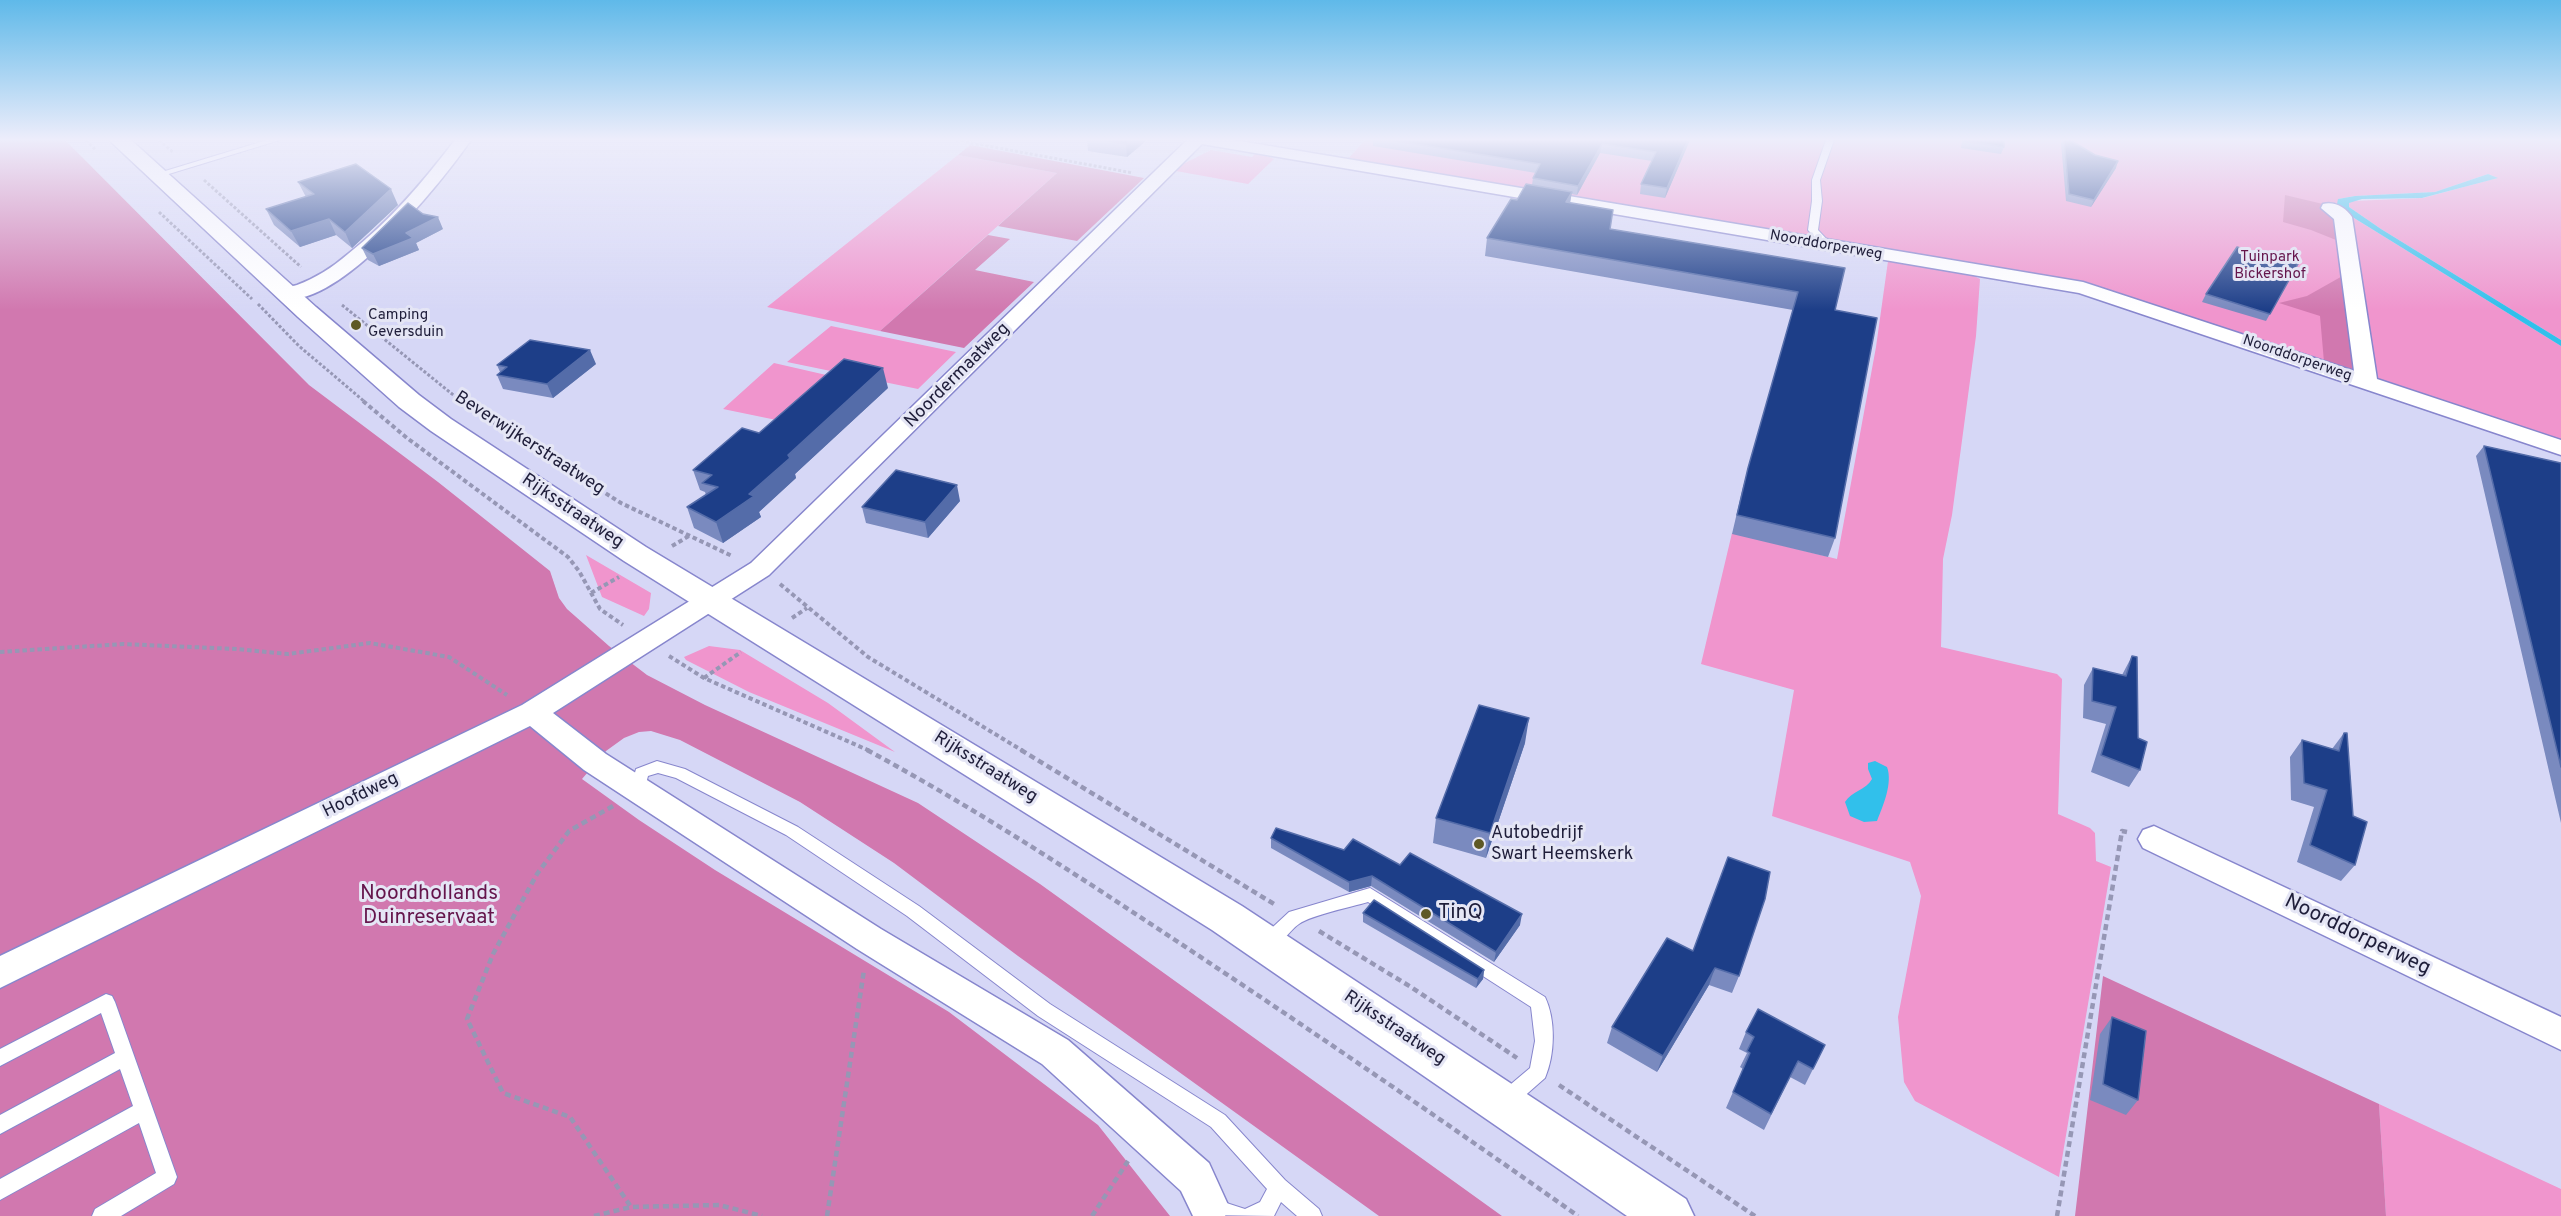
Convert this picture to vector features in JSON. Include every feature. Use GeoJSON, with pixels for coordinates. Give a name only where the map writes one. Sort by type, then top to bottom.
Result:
{"type":"FeatureCollection","features":[{"type":"Feature","properties":{"kind":"main road"},"geometry":{"type":"LineString","coordinates":[[180,197],[297,303]]}},
{"type":"Feature","properties":{"kind":"main road","name":"Rijksstraatweg"},"geometry":{"type":"LineString","coordinates":[[297,303],[409,401],[441,425],[635,554],[1266,944],[1669,1216]]}},
{"type":"Feature","properties":{"kind":"street"},"geometry":{"type":"LineString","coordinates":[[297,303],[319,283],[357,258],[416,197]]}},
{"type":"Feature","properties":{"kind":"street","name":"Noordermaatweg"},"geometry":{"type":"LineString","coordinates":[[711,601],[760,569],[1141,197]]}},
{"type":"Feature","properties":{"kind":"street","name":"Noorddorperweg"},"geometry":{"type":"LineString","coordinates":[[1539,197],[2083,288],[2561,448]]}},
{"type":"Feature","properties":{"kind":"street","name":"Noorddorperweg"},"geometry":{"type":"LineString","coordinates":[[2330,208],[2343,217],[2366,382]]}},
{"type":"Feature","properties":{"kind":"street","name":"Hoofdweg"},"geometry":{"type":"LineString","coordinates":[[0,973],[532,712],[711,601]]}},
{"type":"Feature","properties":{"kind":"street"},"geometry":{"type":"LineString","coordinates":[[532,712],[594,762],[638,791],[869,939],[1055,1052],[1195,1177],[1220,1213]]}},
{"type":"Feature","properties":{"kind":"street","name":"Noorddorperweg"},"geometry":{"type":"LineString","coordinates":[[2154,839],[2561,1034]]}},
{"type":"Feature","properties":{"kind":"lane"},"geometry":{"type":"LineString","coordinates":[[1817,197],[1813,230],[1828,246]]}},
{"type":"Feature","properties":{"kind":"lane"},"geometry":{"type":"LineString","coordinates":[[638,791],[641,773],[657,767],[680,773],[792,831],[913,911],[1044,1010],[1218,1121],[1278,1187],[1312,1216]]}},
{"type":"Feature","properties":{"kind":"lane"},"geometry":{"type":"LineString","coordinates":[[1266,944],[1295,917],[1370,895],[1539,1003],[1544,1041],[1538,1072],[1503,1102]]}},
{"type":"Feature","properties":{"kind":"lane"},"geometry":{"type":"LineString","coordinates":[[0,1058],[106,1002],[167,1178],[102,1216]]}},
{"type":"Feature","properties":{"kind":"lane"},"geometry":{"type":"LineString","coordinates":[[0,1125],[125,1057]]}},
{"type":"Feature","properties":{"kind":"lane"},"geometry":{"type":"LineString","coordinates":[[0,1190],[144,1110]]}},
{"type":"Feature","properties":{"kind":"lane"},"geometry":{"type":"LineString","coordinates":[[1252,1216],[1267,1209],[1278,1187]]}},
{"type":"Feature","properties":{"kind":"path","name":"Beverwijkerstraatweg"},"geometry":{"type":"LineString","coordinates":[[222,197],[338,302],[470,409],[621,503],[760,569]]}},
{"type":"Feature","properties":{"kind":"path"},"geometry":{"type":"LineString","coordinates":[[281,328],[407,438],[563,552],[579,571],[600,609],[646,642],[704,678],[867,750],[937,788],[1045,854],[1337,1047],[1578,1216]]}},
{"type":"Feature","properties":{"kind":"path"},"geometry":{"type":"LineString","coordinates":[[760,569],[812,612]]}},
{"type":"Feature","properties":{"kind":"path"},"geometry":{"type":"LineString","coordinates":[[0,652],[123,645],[236,649],[288,654],[370,643],[448,657],[532,712]]}},
{"type":"Feature","properties":{"kind":"path"},"geometry":{"type":"LineString","coordinates":[[631,1207],[570,1118],[503,1094],[467,1019],[493,954],[537,874],[569,831],[638,791]]}},
{"type":"Feature","properties":{"kind":"path"},"geometry":{"type":"LineString","coordinates":[[2057,1216],[2122,831],[2154,839]]}},
{"type":"Feature","properties":{"kind":"path"},"geometry":{"type":"LineString","coordinates":[[827,1216],[869,939]]}},
{"type":"Feature","properties":{"kind":"path"},"geometry":{"type":"LineString","coordinates":[[1092,1216],[1146,1133]]}},
{"type":"Feature","properties":{"kind":"path"},"geometry":{"type":"LineString","coordinates":[[594,1216],[631,1207],[719,1205],[762,1216]]}},
{"type":"Feature","properties":{"kind":"green space","name":"Noordhollands Duinreservaat"},"geometry":{"type":"Polygon","coordinates":[[[0,197],[122,197],[309,385],[438,482],[550,571],[559,598],[567,609],[609,646],[647,675],[705,705],[918,803],[1040,884],[1502,1216],[1379,1216],[1018,956],[894,863],[800,802],[680,740],[651,731],[639,732],[624,738],[606,751],[582,779],[715,870],[949,1012],[1098,1125],[1170,1216],[0,1216],[0,197]]]}},
{"type":"Feature","properties":{"kind":"green space"},"geometry":{"type":"Polygon","coordinates":[[[906,197],[1030,197],[880,331],[767,307],[906,197]]]}},
{"type":"Feature","properties":{"kind":"green space"},"geometry":{"type":"Polygon","coordinates":[[[1031,197],[1124,197],[1077,241],[998,226],[1031,197]]]}},
{"type":"Feature","properties":{"kind":"green space","name":"Tuinpark Bickershof"},"geometry":{"type":"Polygon","coordinates":[[[1569,197],[2351,197],[2338,199],[2343,211],[2338,218],[2360,374],[2087,285],[1569,197]]]}},
{"type":"Feature","properties":{"kind":"green space"},"geometry":{"type":"Polygon","coordinates":[[[2285,197],[2323,204],[2338,218],[2341,242],[2311,230],[2283,222],[2285,197]]]}},
{"type":"Feature","properties":{"kind":"green space","name":"Tuinpark Bickershof"},"geometry":{"type":"Polygon","coordinates":[[[2561,197],[2561,340],[2381,229],[2349,207],[2348,203],[2423,198],[2561,197]]]}},
{"type":"Feature","properties":{"kind":"green space"},"geometry":{"type":"Polygon","coordinates":[[[2346,213],[2561,346],[2561,442],[2376,378],[2346,213]]]}},
{"type":"Feature","properties":{"kind":"green space"},"geometry":{"type":"Polygon","coordinates":[[[988,235],[1010,239],[975,270],[1034,282],[964,348],[880,331],[988,235]]]}},
{"type":"Feature","properties":{"kind":"green space"},"geometry":{"type":"Polygon","coordinates":[[[1888,261],[1966,272],[1980,279],[1976,336],[1952,515],[1943,559],[1941,647],[2057,674],[2062,679],[2058,814],[2090,828],[2095,833],[2096,861],[2111,867],[2059,1177],[1915,1101],[1904,1082],[1898,1017],[1921,896],[1910,862],[1772,816],[1794,690],[1701,664],[1732,533],[1837,559],[1876,347],[1888,261]]]}},
{"type":"Feature","properties":{"kind":"green space"},"geometry":{"type":"Polygon","coordinates":[[[2346,274],[2360,374],[2324,362],[2320,316],[2279,303],[2307,296],[2346,274]]]}},
{"type":"Feature","properties":{"kind":"green space"},"geometry":{"type":"Polygon","coordinates":[[[831,326],[956,352],[918,389],[787,362],[831,326]]]}},
{"type":"Feature","properties":{"kind":"green space"},"geometry":{"type":"Polygon","coordinates":[[[774,363],[835,377],[786,422],[723,409],[774,363]]]}},
{"type":"Feature","properties":{"kind":"green space"},"geometry":{"type":"Polygon","coordinates":[[[586,555],[651,593],[649,609],[644,616],[602,597],[586,555]]]}},
{"type":"Feature","properties":{"kind":"green space"},"geometry":{"type":"Polygon","coordinates":[[[709,646],[740,650],[828,703],[895,752],[749,692],[684,657],[709,646]]]}},
{"type":"Feature","properties":{"kind":"green space"},"geometry":{"type":"Polygon","coordinates":[[[2103,976],[2379,1104],[2386,1216],[2075,1216],[2103,976]]]}},
{"type":"Feature","properties":{"kind":"green space"},"geometry":{"type":"Polygon","coordinates":[[[2379,1104],[2561,1189],[2561,1216],[2386,1216],[2379,1104]]]}},
{"type":"Feature","properties":{"kind":"water"},"geometry":{"type":"Polygon","coordinates":[[[2351,197],[2427,197],[2362,199],[2349,203],[2349,207],[2561,340],[2561,346],[2346,213],[2337,204],[2338,199],[2351,197]]]}},
{"type":"Feature","properties":{"kind":"water"},"geometry":{"type":"Polygon","coordinates":[[[1875,761],[1887,767],[1888,787],[1877,821],[1864,822],[1850,816],[1845,802],[1872,779],[1868,763],[1875,761]]]}},
{"type":"Feature","properties":{"kind":"building"},"geometry":{"type":"Polygon","coordinates":[[[305,197],[383,197],[345,232],[329,219],[291,231],[266,209],[305,197]]]}},
{"type":"Feature","properties":{"kind":"building"},"geometry":{"type":"Polygon","coordinates":[[[1519,197],[1569,197],[1566,202],[1613,210],[1610,229],[1845,268],[1835,310],[1877,318],[1835,538],[1737,515],[1798,292],[1487,238],[1511,199],[1517,200],[1519,197]]]}},
{"type":"Feature","properties":{"kind":"building"},"geometry":{"type":"Polygon","coordinates":[[[2080,197],[2096,197],[2094,200],[2080,197]]]}},
{"type":"Feature","properties":{"kind":"building"},"geometry":{"type":"Polygon","coordinates":[[[408,203],[423,214],[438,217],[406,233],[413,238],[373,254],[362,248],[408,203]]]}},
{"type":"Feature","properties":{"kind":"building"},"geometry":{"type":"Polygon","coordinates":[[[2237,247],[2298,264],[2270,314],[2206,294],[2237,247]]]}},
{"type":"Feature","properties":{"kind":"building"},"geometry":{"type":"Polygon","coordinates":[[[530,340],[590,350],[547,384],[497,375],[507,367],[497,365],[530,340]]]}},
{"type":"Feature","properties":{"kind":"building"},"geometry":{"type":"Polygon","coordinates":[[[844,359],[883,368],[788,455],[790,458],[749,494],[754,496],[716,522],[687,507],[718,487],[702,483],[712,475],[693,470],[742,428],[759,433],[844,359]]]}},
{"type":"Feature","properties":{"kind":"building"},"geometry":{"type":"Polygon","coordinates":[[[2484,446],[2561,463],[2561,767],[2484,446]]]}},
{"type":"Feature","properties":{"kind":"building"},"geometry":{"type":"Polygon","coordinates":[[[896,470],[957,485],[925,522],[862,507],[896,470]]]}},
{"type":"Feature","properties":{"kind":"building"},"geometry":{"type":"Polygon","coordinates":[[[2132,656],[2137,657],[2138,738],[2147,742],[2140,770],[2101,755],[2116,707],[2092,701],[2093,668],[2126,676],[2132,656]]]}},
{"type":"Feature","properties":{"kind":"building"},"geometry":{"type":"Polygon","coordinates":[[[1479,705],[1529,718],[1490,833],[1436,818],[1479,705]]]}},
{"type":"Feature","properties":{"kind":"building"},"geometry":{"type":"Polygon","coordinates":[[[2344,733],[2347,733],[2353,816],[2367,822],[2355,865],[2310,845],[2327,790],[2304,783],[2302,740],[2339,751],[2344,733]]]}},
{"type":"Feature","properties":{"kind":"building"},"geometry":{"type":"Polygon","coordinates":[[[1276,828],[1344,850],[1353,839],[1400,865],[1410,853],[1522,914],[1496,952],[1372,876],[1349,882],[1271,838],[1276,828]]]}},
{"type":"Feature","properties":{"kind":"building"},"geometry":{"type":"Polygon","coordinates":[[[1728,857],[1770,872],[1765,899],[1739,976],[1715,968],[1663,1056],[1612,1027],[1667,938],[1693,951],[1728,857]]]}},
{"type":"Feature","properties":{"kind":"building"},"geometry":{"type":"Polygon","coordinates":[[[1374,900],[1484,970],[1478,979],[1363,913],[1374,900]]]}},
{"type":"Feature","properties":{"kind":"building"},"geometry":{"type":"Polygon","coordinates":[[[1758,1009],[1825,1045],[1813,1069],[1798,1061],[1771,1114],[1733,1092],[1750,1053],[1747,1051],[1754,1037],[1746,1032],[1758,1009]]]}},
{"type":"Feature","properties":{"kind":"building"},"geometry":{"type":"Polygon","coordinates":[[[2112,1017],[2146,1031],[2138,1100],[2103,1084],[2112,1017]]]}},
{"type":"Feature","properties":{"kind":"place","name":"Camping Geversduin"},"geometry":{"type":"Point","coordinates":[356,325]}},
{"type":"Feature","properties":{"kind":"place","name":"Autobedrijf Swart Heemskerk"},"geometry":{"type":"Point","coordinates":[1479,844]}},
{"type":"Feature","properties":{"kind":"place","name":"TinQ"},"geometry":{"type":"Point","coordinates":[1426,914]}}]}
